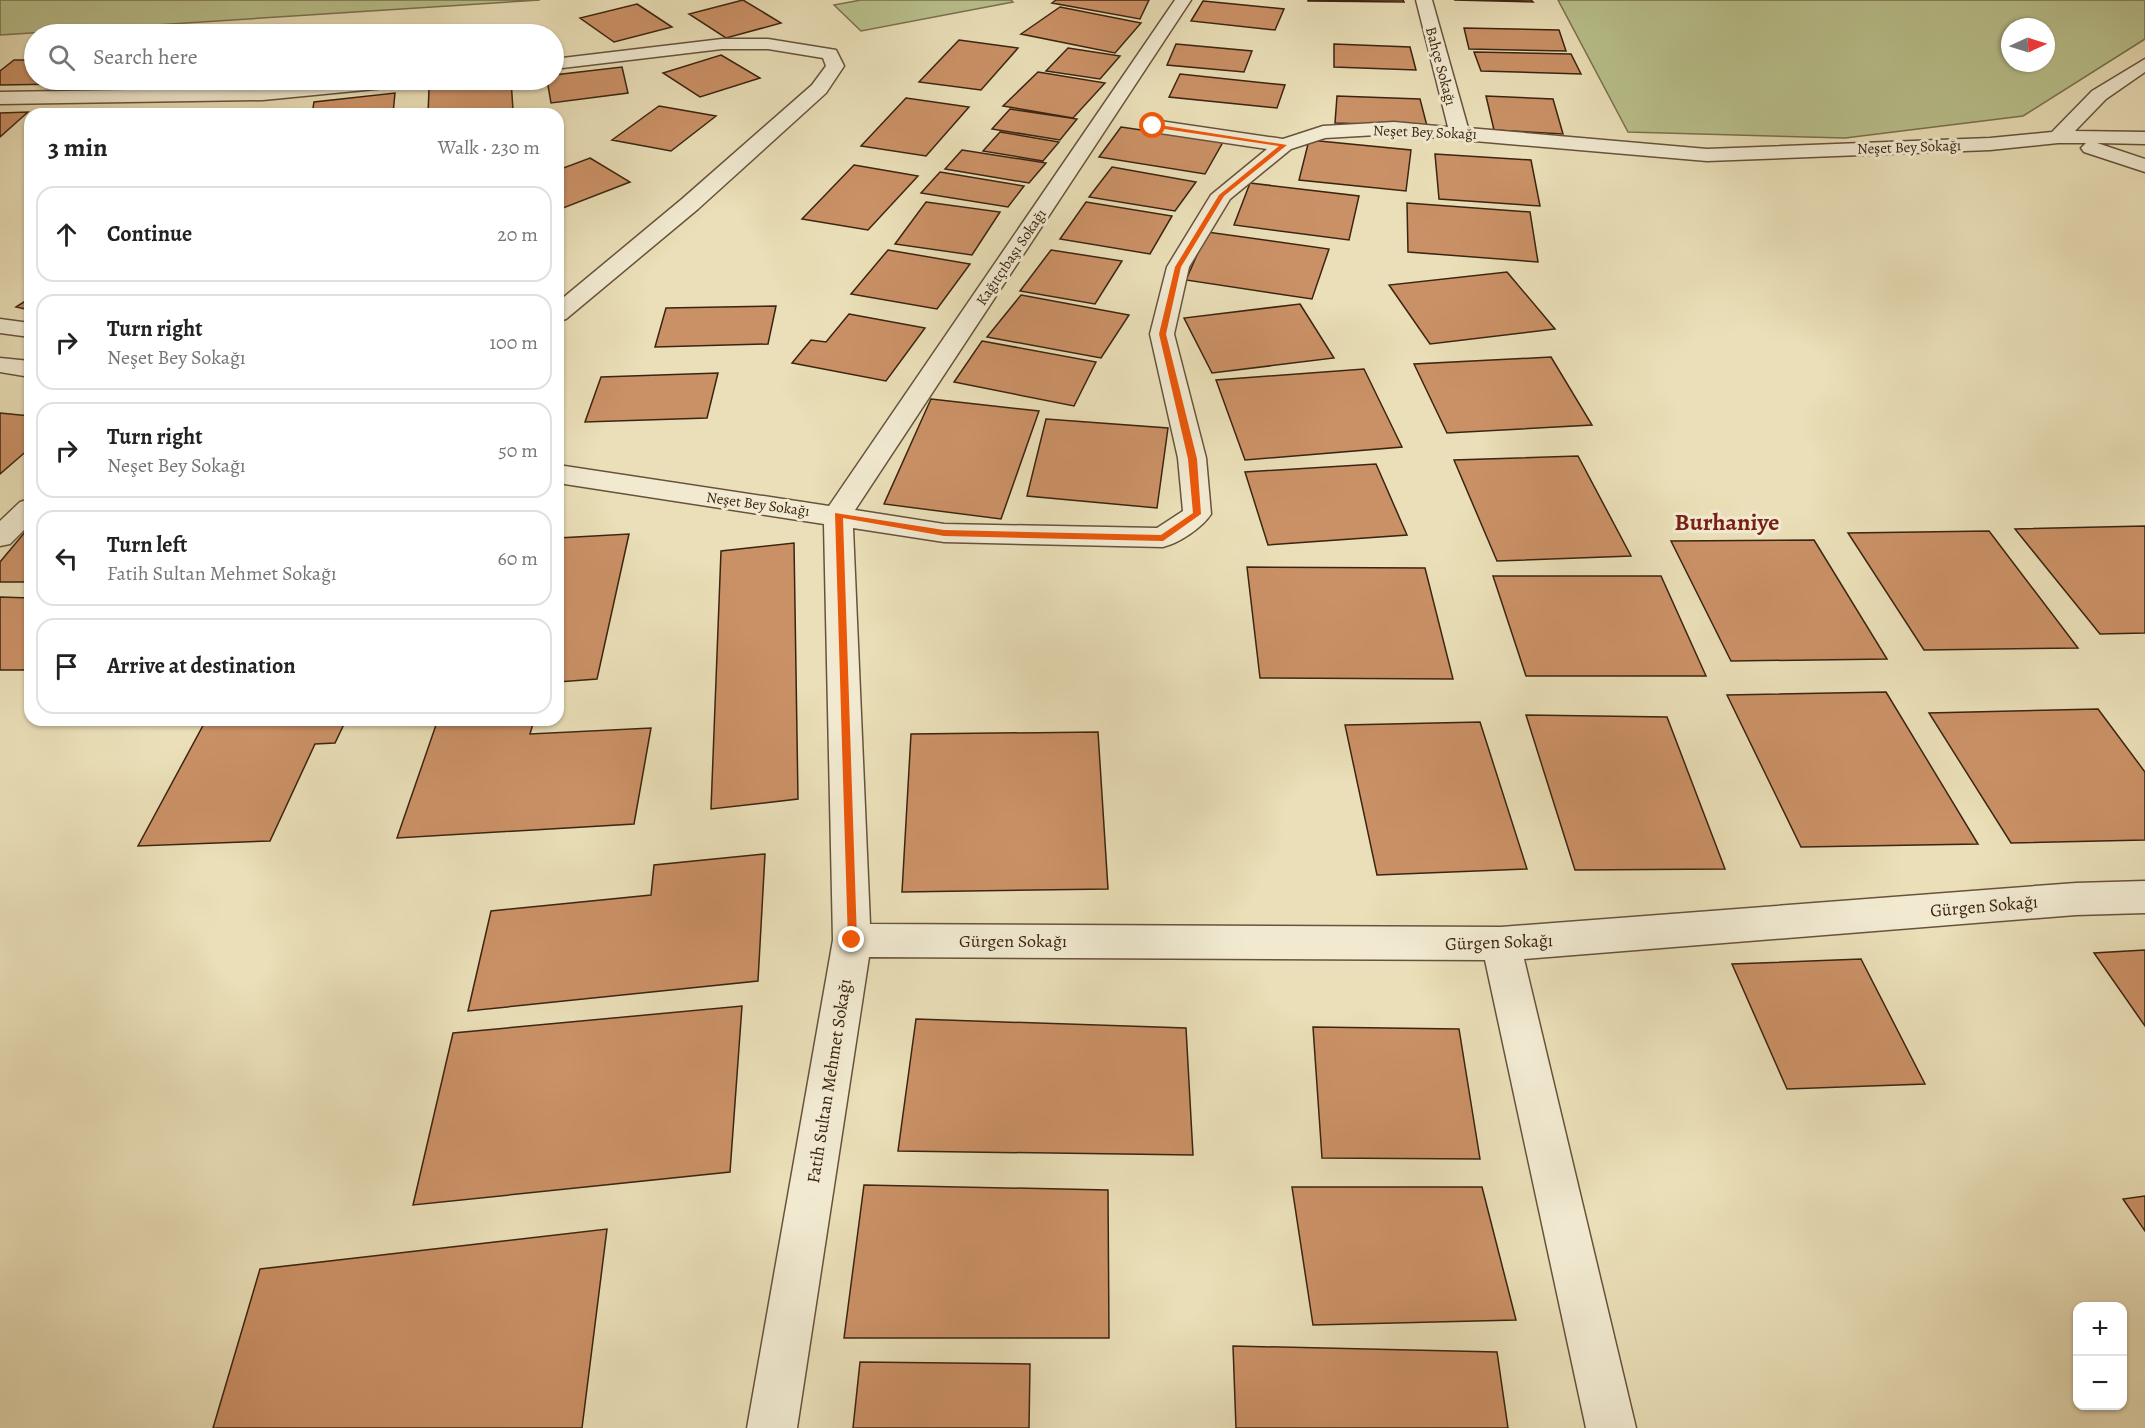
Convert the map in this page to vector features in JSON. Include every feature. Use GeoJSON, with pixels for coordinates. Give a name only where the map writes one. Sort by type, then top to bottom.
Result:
{"type":"FeatureCollection","features":[{"type":"Feature","properties":{"kind":"street","name":"Kağıtçıbaşı Sokağı"},"geometry":{"type":"LineString","coordinates":[[838,515],[1183,0]]}},
{"type":"Feature","properties":{"kind":"street","name":"Bahçe Sokağı"},"geometry":{"type":"LineString","coordinates":[[1424,0],[1459,132]]}},
{"type":"Feature","properties":{"kind":"street"},"geometry":{"type":"LineString","coordinates":[[564,62],[722,44],[768,44],[830,54],[835,66],[819,89],[742,158],[564,309]]}},
{"type":"Feature","properties":{"kind":"street"},"geometry":{"type":"LineString","coordinates":[[2145,64],[2099,95],[2058,137],[2145,166]]}},
{"type":"Feature","properties":{"kind":"street"},"geometry":{"type":"LineString","coordinates":[[0,98],[262,94],[303,90]]}},
{"type":"Feature","properties":{"kind":"street"},"geometry":{"type":"LineString","coordinates":[[262,94],[264,108]]}},
{"type":"Feature","properties":{"kind":"street"},"geometry":{"type":"LineString","coordinates":[[1153,126],[1284,145]]}},
{"type":"Feature","properties":{"kind":"street","name":"Neşet Bey Sokağı"},"geometry":{"type":"LineString","coordinates":[[564,475],[632,487],[838,515],[944,533],[1163,538],[1197,514],[1192,459],[1162,334],[1178,267],[1222,195],[1284,145],[1323,132],[1394,128],[1707,155],[1990,144],[2058,137],[2145,138]]}},
{"type":"Feature","properties":{"kind":"street"},"geometry":{"type":"LineString","coordinates":[[0,326],[24,329]]}},
{"type":"Feature","properties":{"kind":"street"},"geometry":{"type":"LineString","coordinates":[[0,365],[24,368]]}},
{"type":"Feature","properties":{"kind":"street"},"geometry":{"type":"LineString","coordinates":[[0,537],[24,514]]}},
{"type":"Feature","properties":{"kind":"street","name":"Fatih Sultan Mehmet Sokağı"},"geometry":{"type":"LineString","coordinates":[[771,1428],[852,940],[838,515]]}},
{"type":"Feature","properties":{"kind":"street","name":"Gürgen Sokağı"},"geometry":{"type":"LineString","coordinates":[[852,940],[1501,944],[2076,899],[2145,897]]}},
{"type":"Feature","properties":{"kind":"street"},"geometry":{"type":"LineString","coordinates":[[1501,944],[1611,1428]]}},
{"type":"Feature","properties":{"kind":"green space"},"geometry":{"type":"Polygon","coordinates":[[[0,0],[540,0],[170,24],[24,24],[24,33],[0,35],[0,0]]]}},
{"type":"Feature","properties":{"kind":"green space"},"geometry":{"type":"Polygon","coordinates":[[[861,0],[1011,0],[1013,2],[861,31],[834,5],[861,0]]]}},
{"type":"Feature","properties":{"kind":"green space"},"geometry":{"type":"Polygon","coordinates":[[[1558,0],[2145,0],[2145,39],[2023,116],[1845,138],[1628,132],[1558,0]]]}},
{"type":"Feature","properties":{"kind":"building"},"geometry":{"type":"Polygon","coordinates":[[[743,0],[781,23],[726,38],[689,14],[743,0]]]}},
{"type":"Feature","properties":{"kind":"building"},"geometry":{"type":"Polygon","coordinates":[[[1056,0],[1149,0],[1140,19],[1052,3],[1056,0]]]}},
{"type":"Feature","properties":{"kind":"building"},"geometry":{"type":"Polygon","coordinates":[[[1403,0],[1404,2],[1308,1],[1403,0]]]}},
{"type":"Feature","properties":{"kind":"building"},"geometry":{"type":"Polygon","coordinates":[[[1454,0],[1531,0],[1533,2],[1454,0]]]}},
{"type":"Feature","properties":{"kind":"building"},"geometry":{"type":"Polygon","coordinates":[[[1203,1],[1284,9],[1275,30],[1191,21],[1203,1]]]}},
{"type":"Feature","properties":{"kind":"building"},"geometry":{"type":"Polygon","coordinates":[[[637,4],[672,27],[614,42],[580,18],[637,4]]]}},
{"type":"Feature","properties":{"kind":"building"},"geometry":{"type":"Polygon","coordinates":[[[1060,7],[1141,23],[1115,53],[1021,34],[1060,7]]]}},
{"type":"Feature","properties":{"kind":"building"},"geometry":{"type":"Polygon","coordinates":[[[1464,28],[1559,30],[1566,51],[1469,49],[1464,28]]]}},
{"type":"Feature","properties":{"kind":"building"},"geometry":{"type":"Polygon","coordinates":[[[959,40],[1018,48],[981,90],[919,82],[959,40]]]}},
{"type":"Feature","properties":{"kind":"building"},"geometry":{"type":"Polygon","coordinates":[[[1176,44],[1252,51],[1244,72],[1167,65],[1176,44]]]}},
{"type":"Feature","properties":{"kind":"building"},"geometry":{"type":"Polygon","coordinates":[[[1334,44],[1410,47],[1416,70],[1334,67],[1334,44]]]}},
{"type":"Feature","properties":{"kind":"building"},"geometry":{"type":"Polygon","coordinates":[[[1068,48],[1120,56],[1100,79],[1046,71],[1068,48]]]}},
{"type":"Feature","properties":{"kind":"building"},"geometry":{"type":"Polygon","coordinates":[[[1474,52],[1571,54],[1581,74],[1481,71],[1474,52]]]}},
{"type":"Feature","properties":{"kind":"building"},"geometry":{"type":"Polygon","coordinates":[[[721,55],[760,78],[700,97],[663,73],[721,55]]]}},
{"type":"Feature","properties":{"kind":"building"},"geometry":{"type":"Polygon","coordinates":[[[14,60],[24,60],[24,85],[0,85],[0,71],[14,60]]]}},
{"type":"Feature","properties":{"kind":"building"},"geometry":{"type":"Polygon","coordinates":[[[622,67],[628,93],[551,103],[549,90],[564,90],[564,74],[622,67]]]}},
{"type":"Feature","properties":{"kind":"building"},"geometry":{"type":"Polygon","coordinates":[[[1038,72],[1105,83],[1073,118],[1003,106],[1038,72]]]}},
{"type":"Feature","properties":{"kind":"building"},"geometry":{"type":"Polygon","coordinates":[[[1180,74],[1285,85],[1277,108],[1169,97],[1180,74]]]}},
{"type":"Feature","properties":{"kind":"building"},"geometry":{"type":"Polygon","coordinates":[[[429,90],[512,90],[513,108],[428,108],[429,90]]]}},
{"type":"Feature","properties":{"kind":"building"},"geometry":{"type":"Polygon","coordinates":[[[395,93],[394,108],[313,108],[314,102],[395,93]]]}},
{"type":"Feature","properties":{"kind":"building"},"geometry":{"type":"Polygon","coordinates":[[[1337,96],[1420,99],[1427,126],[1335,123],[1337,96]]]}},
{"type":"Feature","properties":{"kind":"building"},"geometry":{"type":"Polygon","coordinates":[[[1486,96],[1553,99],[1563,134],[1494,130],[1486,96]]]}},
{"type":"Feature","properties":{"kind":"building"},"geometry":{"type":"Polygon","coordinates":[[[906,98],[969,107],[926,156],[861,146],[906,98]]]}},
{"type":"Feature","properties":{"kind":"building"},"geometry":{"type":"Polygon","coordinates":[[[659,106],[716,116],[671,151],[612,140],[659,106]]]}},
{"type":"Feature","properties":{"kind":"building"},"geometry":{"type":"Polygon","coordinates":[[[1010,109],[1077,119],[1060,140],[992,129],[1010,109]]]}},
{"type":"Feature","properties":{"kind":"building"},"geometry":{"type":"Polygon","coordinates":[[[24,112],[24,116],[0,137],[0,113],[24,112]]]}},
{"type":"Feature","properties":{"kind":"building"},"geometry":{"type":"Polygon","coordinates":[[[1121,127],[1223,142],[1205,174],[1099,157],[1121,127]]]}},
{"type":"Feature","properties":{"kind":"building"},"geometry":{"type":"Polygon","coordinates":[[[1000,132],[1059,142],[1043,161],[983,151],[1000,132]]]}},
{"type":"Feature","properties":{"kind":"building"},"geometry":{"type":"Polygon","coordinates":[[[1309,140],[1411,150],[1406,191],[1299,180],[1309,140]]]}},
{"type":"Feature","properties":{"kind":"building"},"geometry":{"type":"Polygon","coordinates":[[[962,150],[1046,163],[1029,183],[945,169],[962,150]]]}},
{"type":"Feature","properties":{"kind":"building"},"geometry":{"type":"Polygon","coordinates":[[[1435,154],[1531,160],[1540,206],[1439,199],[1435,154]]]}},
{"type":"Feature","properties":{"kind":"building"},"geometry":{"type":"Polygon","coordinates":[[[590,158],[630,182],[564,208],[564,168],[590,158]]]}},
{"type":"Feature","properties":{"kind":"building"},"geometry":{"type":"Polygon","coordinates":[[[854,165],[918,176],[868,230],[802,219],[854,165]]]}},
{"type":"Feature","properties":{"kind":"building"},"geometry":{"type":"Polygon","coordinates":[[[1112,167],[1196,182],[1175,211],[1089,197],[1112,167]]]}},
{"type":"Feature","properties":{"kind":"building"},"geometry":{"type":"Polygon","coordinates":[[[940,172],[1024,186],[1008,207],[921,193],[940,172]]]}},
{"type":"Feature","properties":{"kind":"building"},"geometry":{"type":"Polygon","coordinates":[[[1250,183],[1359,196],[1349,240],[1234,225],[1250,183]]]}},
{"type":"Feature","properties":{"kind":"building"},"geometry":{"type":"Polygon","coordinates":[[[926,202],[1000,212],[972,255],[895,244],[926,202]]]}},
{"type":"Feature","properties":{"kind":"building"},"geometry":{"type":"Polygon","coordinates":[[[1086,202],[1172,216],[1150,254],[1060,239],[1086,202]]]}},
{"type":"Feature","properties":{"kind":"building"},"geometry":{"type":"Polygon","coordinates":[[[1407,203],[1530,212],[1538,262],[1408,252],[1407,203]]]}},
{"type":"Feature","properties":{"kind":"building"},"geometry":{"type":"Polygon","coordinates":[[[1207,232],[1329,249],[1312,299],[1186,280],[1207,232]]]}},
{"type":"Feature","properties":{"kind":"building"},"geometry":{"type":"Polygon","coordinates":[[[888,250],[970,264],[937,309],[851,294],[888,250]]]}},
{"type":"Feature","properties":{"kind":"building"},"geometry":{"type":"Polygon","coordinates":[[[1051,250],[1122,261],[1095,304],[1020,291],[1051,250]]]}},
{"type":"Feature","properties":{"kind":"building"},"geometry":{"type":"Polygon","coordinates":[[[1507,272],[1555,329],[1430,344],[1389,285],[1507,272]]]}},
{"type":"Feature","properties":{"kind":"building"},"geometry":{"type":"Polygon","coordinates":[[[1021,295],[1129,315],[1101,358],[987,337],[1021,295]]]}},
{"type":"Feature","properties":{"kind":"building"},"geometry":{"type":"Polygon","coordinates":[[[24,302],[24,309],[16,307],[24,302]]]}},
{"type":"Feature","properties":{"kind":"building"},"geometry":{"type":"Polygon","coordinates":[[[1300,304],[1334,358],[1212,373],[1184,318],[1300,304]]]}},
{"type":"Feature","properties":{"kind":"building"},"geometry":{"type":"Polygon","coordinates":[[[776,306],[768,344],[655,347],[666,308],[776,306]]]}},
{"type":"Feature","properties":{"kind":"building"},"geometry":{"type":"Polygon","coordinates":[[[849,314],[925,328],[886,381],[792,363],[811,340],[826,342],[849,314]]]}},
{"type":"Feature","properties":{"kind":"building"},"geometry":{"type":"Polygon","coordinates":[[[982,341],[1096,362],[1074,406],[954,382],[982,341]]]}},
{"type":"Feature","properties":{"kind":"building"},"geometry":{"type":"Polygon","coordinates":[[[1551,357],[1592,425],[1447,433],[1414,364],[1551,357]]]}},
{"type":"Feature","properties":{"kind":"building"},"geometry":{"type":"Polygon","coordinates":[[[1364,369],[1402,447],[1245,460],[1216,380],[1364,369]]]}},
{"type":"Feature","properties":{"kind":"building"},"geometry":{"type":"Polygon","coordinates":[[[718,373],[707,418],[585,422],[601,377],[718,373]]]}},
{"type":"Feature","properties":{"kind":"building"},"geometry":{"type":"Polygon","coordinates":[[[931,399],[1039,411],[1001,519],[884,504],[931,399]]]}},
{"type":"Feature","properties":{"kind":"building"},"geometry":{"type":"Polygon","coordinates":[[[0,413],[24,415],[24,453],[0,474],[0,413]]]}},
{"type":"Feature","properties":{"kind":"building"},"geometry":{"type":"Polygon","coordinates":[[[1046,419],[1168,428],[1157,508],[1027,496],[1046,419]]]}},
{"type":"Feature","properties":{"kind":"building"},"geometry":{"type":"Polygon","coordinates":[[[1578,456],[1631,556],[1497,561],[1454,460],[1578,456]]]}},
{"type":"Feature","properties":{"kind":"building"},"geometry":{"type":"Polygon","coordinates":[[[1376,464],[1407,535],[1268,545],[1245,472],[1376,464]]]}},
{"type":"Feature","properties":{"kind":"building"},"geometry":{"type":"Polygon","coordinates":[[[2145,526],[2145,633],[2100,634],[2015,529],[2145,526]]]}},
{"type":"Feature","properties":{"kind":"building"},"geometry":{"type":"Polygon","coordinates":[[[1989,531],[2078,648],[1924,650],[1848,533],[1989,531]]]}},
{"type":"Feature","properties":{"kind":"building"},"geometry":{"type":"Polygon","coordinates":[[[24,533],[24,582],[0,582],[0,562],[24,533]]]}},
{"type":"Feature","properties":{"kind":"building"},"geometry":{"type":"Polygon","coordinates":[[[629,534],[597,679],[564,682],[564,538],[629,534]]]}},
{"type":"Feature","properties":{"kind":"building"},"geometry":{"type":"Polygon","coordinates":[[[1814,540],[1887,659],[1731,661],[1671,541],[1814,540]]]}},
{"type":"Feature","properties":{"kind":"building"},"geometry":{"type":"Polygon","coordinates":[[[794,543],[798,799],[711,809],[721,551],[794,543]]]}},
{"type":"Feature","properties":{"kind":"building"},"geometry":{"type":"Polygon","coordinates":[[[1247,567],[1425,568],[1453,679],[1260,678],[1247,567]]]}},
{"type":"Feature","properties":{"kind":"building"},"geometry":{"type":"Polygon","coordinates":[[[1493,576],[1661,576],[1706,676],[1526,676],[1493,576]]]}},
{"type":"Feature","properties":{"kind":"building"},"geometry":{"type":"Polygon","coordinates":[[[0,597],[24,598],[24,670],[0,670],[0,597]]]}},
{"type":"Feature","properties":{"kind":"building"},"geometry":{"type":"Polygon","coordinates":[[[1886,692],[1978,844],[1801,847],[1727,695],[1886,692]]]}},
{"type":"Feature","properties":{"kind":"building"},"geometry":{"type":"Polygon","coordinates":[[[2098,709],[2145,772],[2145,840],[2011,843],[1929,713],[2098,709]]]}},
{"type":"Feature","properties":{"kind":"building"},"geometry":{"type":"Polygon","coordinates":[[[1526,715],[1667,717],[1725,869],[1575,870],[1526,715]]]}},
{"type":"Feature","properties":{"kind":"building"},"geometry":{"type":"Polygon","coordinates":[[[1480,722],[1527,869],[1377,875],[1345,725],[1480,722]]]}},
{"type":"Feature","properties":{"kind":"building"},"geometry":{"type":"Polygon","coordinates":[[[203,726],[343,726],[335,743],[315,744],[270,841],[138,846],[203,726]]]}},
{"type":"Feature","properties":{"kind":"building"},"geometry":{"type":"Polygon","coordinates":[[[436,726],[532,726],[530,734],[651,728],[634,824],[397,838],[436,726]]]}},
{"type":"Feature","properties":{"kind":"building"},"geometry":{"type":"Polygon","coordinates":[[[1098,732],[1108,889],[902,892],[911,734],[1098,732]]]}},
{"type":"Feature","properties":{"kind":"building"},"geometry":{"type":"Polygon","coordinates":[[[765,854],[758,981],[468,1011],[491,911],[651,895],[654,865],[765,854]]]}},
{"type":"Feature","properties":{"kind":"building"},"geometry":{"type":"Polygon","coordinates":[[[2145,950],[2145,1026],[2094,953],[2145,950]]]}},
{"type":"Feature","properties":{"kind":"building"},"geometry":{"type":"Polygon","coordinates":[[[1861,959],[1925,1084],[1787,1089],[1732,964],[1861,959]]]}},
{"type":"Feature","properties":{"kind":"building"},"geometry":{"type":"Polygon","coordinates":[[[742,1006],[730,1172],[413,1205],[453,1033],[742,1006]]]}},
{"type":"Feature","properties":{"kind":"building"},"geometry":{"type":"Polygon","coordinates":[[[916,1019],[1186,1028],[1193,1155],[898,1151],[916,1019]]]}},
{"type":"Feature","properties":{"kind":"building"},"geometry":{"type":"Polygon","coordinates":[[[1313,1027],[1459,1029],[1480,1159],[1322,1158],[1313,1027]]]}},
{"type":"Feature","properties":{"kind":"building"},"geometry":{"type":"Polygon","coordinates":[[[864,1185],[1108,1190],[1109,1338],[844,1338],[864,1185]]]}},
{"type":"Feature","properties":{"kind":"building"},"geometry":{"type":"Polygon","coordinates":[[[1292,1187],[1482,1187],[1516,1320],[1313,1325],[1292,1187]]]}},
{"type":"Feature","properties":{"kind":"building"},"geometry":{"type":"Polygon","coordinates":[[[2145,1196],[2145,1231],[2123,1199],[2145,1196]]]}},
{"type":"Feature","properties":{"kind":"building"},"geometry":{"type":"Polygon","coordinates":[[[607,1229],[582,1428],[213,1428],[260,1269],[607,1229]]]}},
{"type":"Feature","properties":{"kind":"building"},"geometry":{"type":"Polygon","coordinates":[[[1233,1346],[1497,1352],[1508,1428],[1236,1428],[1233,1346]]]}},
{"type":"Feature","properties":{"kind":"building"},"geometry":{"type":"Polygon","coordinates":[[[860,1362],[1030,1364],[1029,1428],[853,1428],[860,1362]]]}},
{"type":"Feature","properties":{"kind":"district","name":"Burhaniye"},"geometry":{"type":"Point","coordinates":[1727,522]}},
{"type":"Feature","properties":{"kind":"route"},"geometry":{"type":"LineString","coordinates":[[852,940],[838,515],[944,533],[1163,538],[1197,514],[1192,459],[1162,334],[1178,267],[1222,195],[1250,170],[1284,145],[1153,126]]}}]}
